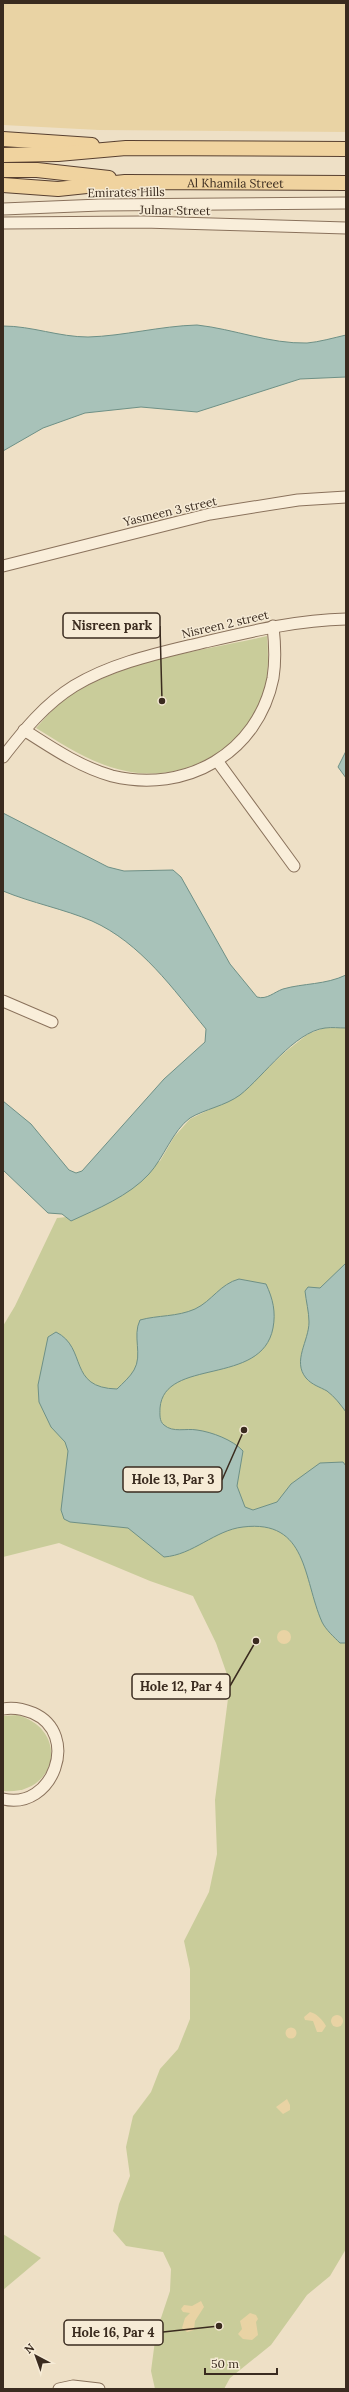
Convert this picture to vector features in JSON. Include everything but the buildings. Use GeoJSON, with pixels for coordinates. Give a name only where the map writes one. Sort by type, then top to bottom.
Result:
{"type":"FeatureCollection","features":[{"type":"Feature","properties":{"kind":"main road"},"geometry":{"type":"LineString","coordinates":[[3,139],[126,148],[346,149]]}},
{"type":"Feature","properties":{"kind":"main road"},"geometry":{"type":"LineString","coordinates":[[3,155],[58,154],[126,148]]}},
{"type":"Feature","properties":{"kind":"main road","name":"Al Khamila Street"},"geometry":{"type":"LineString","coordinates":[[3,170],[58,171],[125,182]]}},
{"type":"Feature","properties":{"kind":"main road","name":"Al Khamila Street"},"geometry":{"type":"LineString","coordinates":[[3,186],[58,189],[125,182],[346,183]]}},
{"type":"Feature","properties":{"kind":"main road"},"geometry":{"type":"LineString","coordinates":[[3,195],[58,189]]}},
{"type":"Feature","properties":{"kind":"street","name":"Emirates Hills"},"geometry":{"type":"LineString","coordinates":[[3,209],[100,205],[346,203]]}},
{"type":"Feature","properties":{"kind":"street","name":"Julnar Street"},"geometry":{"type":"LineString","coordinates":[[3,223],[143,222],[346,228]]}},
{"type":"Feature","properties":{"kind":"street","name":"Yasmeen 3 street"},"geometry":{"type":"LineString","coordinates":[[3,566],[210,514],[298,500],[346,497]]}},
{"type":"Feature","properties":{"kind":"street","name":"Nisreen 2 street"},"geometry":{"type":"LineString","coordinates":[[3,757],[24,730],[50,704],[72,687],[97,674],[148,655],[273,626],[346,619]]}},
{"type":"Feature","properties":{"kind":"street"},"geometry":{"type":"LineString","coordinates":[[24,730],[87,767],[113,776],[139,780],[166,779],[193,773],[218,762],[237,746],[253,726],[265,703],[273,671],[275,652],[273,626]]}},
{"type":"Feature","properties":{"kind":"street"},"geometry":{"type":"LineString","coordinates":[[218,762],[294,866]]}},
{"type":"Feature","properties":{"kind":"street"},"geometry":{"type":"LineString","coordinates":[[3,1001],[52,1022]]}},
{"type":"Feature","properties":{"kind":"street"},"geometry":{"type":"LineString","coordinates":[[3,1709],[24,1709],[38,1715],[49,1726],[56,1739],[59,1754],[56,1769],[49,1782],[37,1793],[24,1799],[3,1799]]}},
{"type":"Feature","properties":{"kind":"street"},"geometry":{"type":"LineString","coordinates":[[60,2389],[74,2386],[99,2389]]}},
{"type":"Feature","properties":{"kind":"green space"},"geometry":{"type":"Polygon","coordinates":[[[267,636],[268,665],[266,685],[256,713],[245,729],[232,742],[217,754],[200,763],[164,773],[126,771],[90,759],[68,748],[36,728],[63,700],[96,681],[119,671],[193,651],[267,636]]]}},
{"type":"Feature","properties":{"kind":"green space"},"geometry":{"type":"Polygon","coordinates":[[[324,1028],[346,1028],[346,2249],[330,2276],[307,2295],[271,2345],[230,2378],[224,2389],[155,2389],[151,2371],[156,2333],[170,2291],[171,2269],[163,2252],[126,2246],[113,2231],[119,2204],[130,2176],[126,2147],[133,2116],[151,2092],[160,2069],[178,2049],[190,2019],[190,1969],[184,1941],[209,1892],[217,1854],[215,1800],[230,1683],[216,1643],[193,1596],[150,1581],[59,1543],[3,1557],[3,1326],[15,1306],[57,1218],[67,1217],[160,1161],[174,1137],[190,1119],[239,1095],[285,1052],[308,1034],[324,1028]]]}},
{"type":"Feature","properties":{"kind":"green space"},"geometry":{"type":"Polygon","coordinates":[[[17,1715],[34,1722],[45,1733],[50,1747],[50,1760],[46,1773],[36,1783],[22,1790],[3,1791],[3,1716],[17,1715]]]}},
{"type":"Feature","properties":{"kind":"green space"},"geometry":{"type":"Polygon","coordinates":[[[3,2234],[41,2258],[3,2290],[3,2234]]]}},
{"type":"Feature","properties":{"kind":"sand"},"geometry":{"type":"Polygon","coordinates":[[[3,3],[346,3],[346,132],[99,130],[3,125],[3,3]]]}},
{"type":"Feature","properties":{"kind":"sand"},"geometry":{"type":"Polygon","coordinates":[[[284,1630],[289,1632],[291,1637],[289,1642],[284,1644],[279,1642],[277,1637],[279,1632],[284,1630]]]}},
{"type":"Feature","properties":{"kind":"sand"},"geometry":{"type":"Polygon","coordinates":[[[310,2012],[317,2015],[325,2024],[326,2026],[322,2032],[317,2032],[313,2021],[305,2020],[304,2017],[310,2012]]]}},
{"type":"Feature","properties":{"kind":"sand"},"geometry":{"type":"Polygon","coordinates":[[[337,2015],[341,2017],[343,2021],[341,2025],[337,2027],[333,2025],[331,2021],[333,2017],[337,2015]]]}},
{"type":"Feature","properties":{"kind":"sand"},"geometry":{"type":"Polygon","coordinates":[[[291,2027],[295,2029],[297,2033],[295,2037],[291,2039],[287,2037],[285,2033],[287,2029],[291,2027]]]}},
{"type":"Feature","properties":{"kind":"sand"},"geometry":{"type":"Polygon","coordinates":[[[287,2099],[290,2105],[290,2110],[283,2114],[276,2107],[287,2099]]]}},
{"type":"Feature","properties":{"kind":"sand"},"geometry":{"type":"Polygon","coordinates":[[[201,2301],[204,2307],[195,2321],[194,2330],[187,2332],[182,2328],[185,2318],[190,2313],[183,2312],[181,2309],[184,2305],[192,2306],[201,2301]]]}},
{"type":"Feature","properties":{"kind":"sand"},"geometry":{"type":"Polygon","coordinates":[[[250,2313],[256,2315],[258,2319],[256,2322],[258,2335],[252,2340],[243,2339],[238,2334],[242,2329],[240,2321],[250,2313]]]}},
{"type":"Feature","properties":{"kind":"water"},"geometry":{"type":"Polygon","coordinates":[[[197,325],[293,343],[307,343],[346,335],[346,377],[300,379],[197,412],[141,407],[85,413],[43,428],[3,451],[3,326],[14,326],[77,337],[88,337],[197,325]]]}},
{"type":"Feature","properties":{"kind":"water"},"geometry":{"type":"Polygon","coordinates":[[[346,751],[346,778],[338,767],[346,751]]]}},
{"type":"Feature","properties":{"kind":"water"},"geometry":{"type":"Polygon","coordinates":[[[3,813],[108,867],[124,871],[173,870],[181,877],[230,964],[257,997],[261,998],[291,987],[330,981],[346,975],[346,1028],[325,1028],[313,1031],[302,1037],[240,1095],[228,1102],[190,1118],[184,1123],[173,1137],[154,1168],[141,1182],[112,1201],[71,1221],[62,1214],[48,1213],[3,1170],[3,1101],[31,1124],[69,1170],[76,1173],[82,1171],[164,1079],[205,1042],[206,1029],[155,968],[141,954],[110,930],[92,921],[3,891],[3,813]]]}},
{"type":"Feature","properties":{"kind":"water"},"geometry":{"type":"Polygon","coordinates":[[[346,1263],[346,1412],[330,1393],[313,1384],[306,1378],[302,1371],[301,1358],[309,1322],[305,1291],[308,1287],[320,1288],[346,1263]]]}},
{"type":"Feature","properties":{"kind":"water"},"geometry":{"type":"Polygon","coordinates":[[[239,1279],[266,1284],[272,1300],[274,1322],[265,1346],[251,1358],[233,1366],[178,1382],[166,1392],[160,1408],[162,1423],[175,1430],[197,1430],[216,1435],[234,1443],[239,1447],[243,1451],[237,1486],[245,1507],[253,1510],[277,1502],[291,1484],[320,1463],[343,1462],[346,1466],[346,1643],[340,1643],[322,1622],[300,1555],[292,1542],[280,1532],[264,1527],[243,1527],[233,1529],[185,1552],[164,1557],[128,1528],[70,1522],[64,1519],[61,1510],[68,1451],[65,1442],[51,1427],[39,1402],[38,1385],[48,1337],[56,1332],[66,1339],[72,1348],[84,1375],[91,1382],[101,1387],[117,1389],[134,1370],[137,1364],[137,1332],[140,1320],[188,1312],[201,1306],[232,1281],[239,1279]]]}},
{"type":"Feature","properties":{"kind":"place","name":"Nisreen park"},"geometry":{"type":"Point","coordinates":[162,701]}},
{"type":"Feature","properties":{"kind":"place","name":"Hole 13, Par 3"},"geometry":{"type":"Point","coordinates":[244,1430]}},
{"type":"Feature","properties":{"kind":"place","name":"Hole 12, Par 4"},"geometry":{"type":"Point","coordinates":[256,1641]}},
{"type":"Feature","properties":{"kind":"place","name":"Hole 16, Par 4"},"geometry":{"type":"Point","coordinates":[219,2326]}}]}
